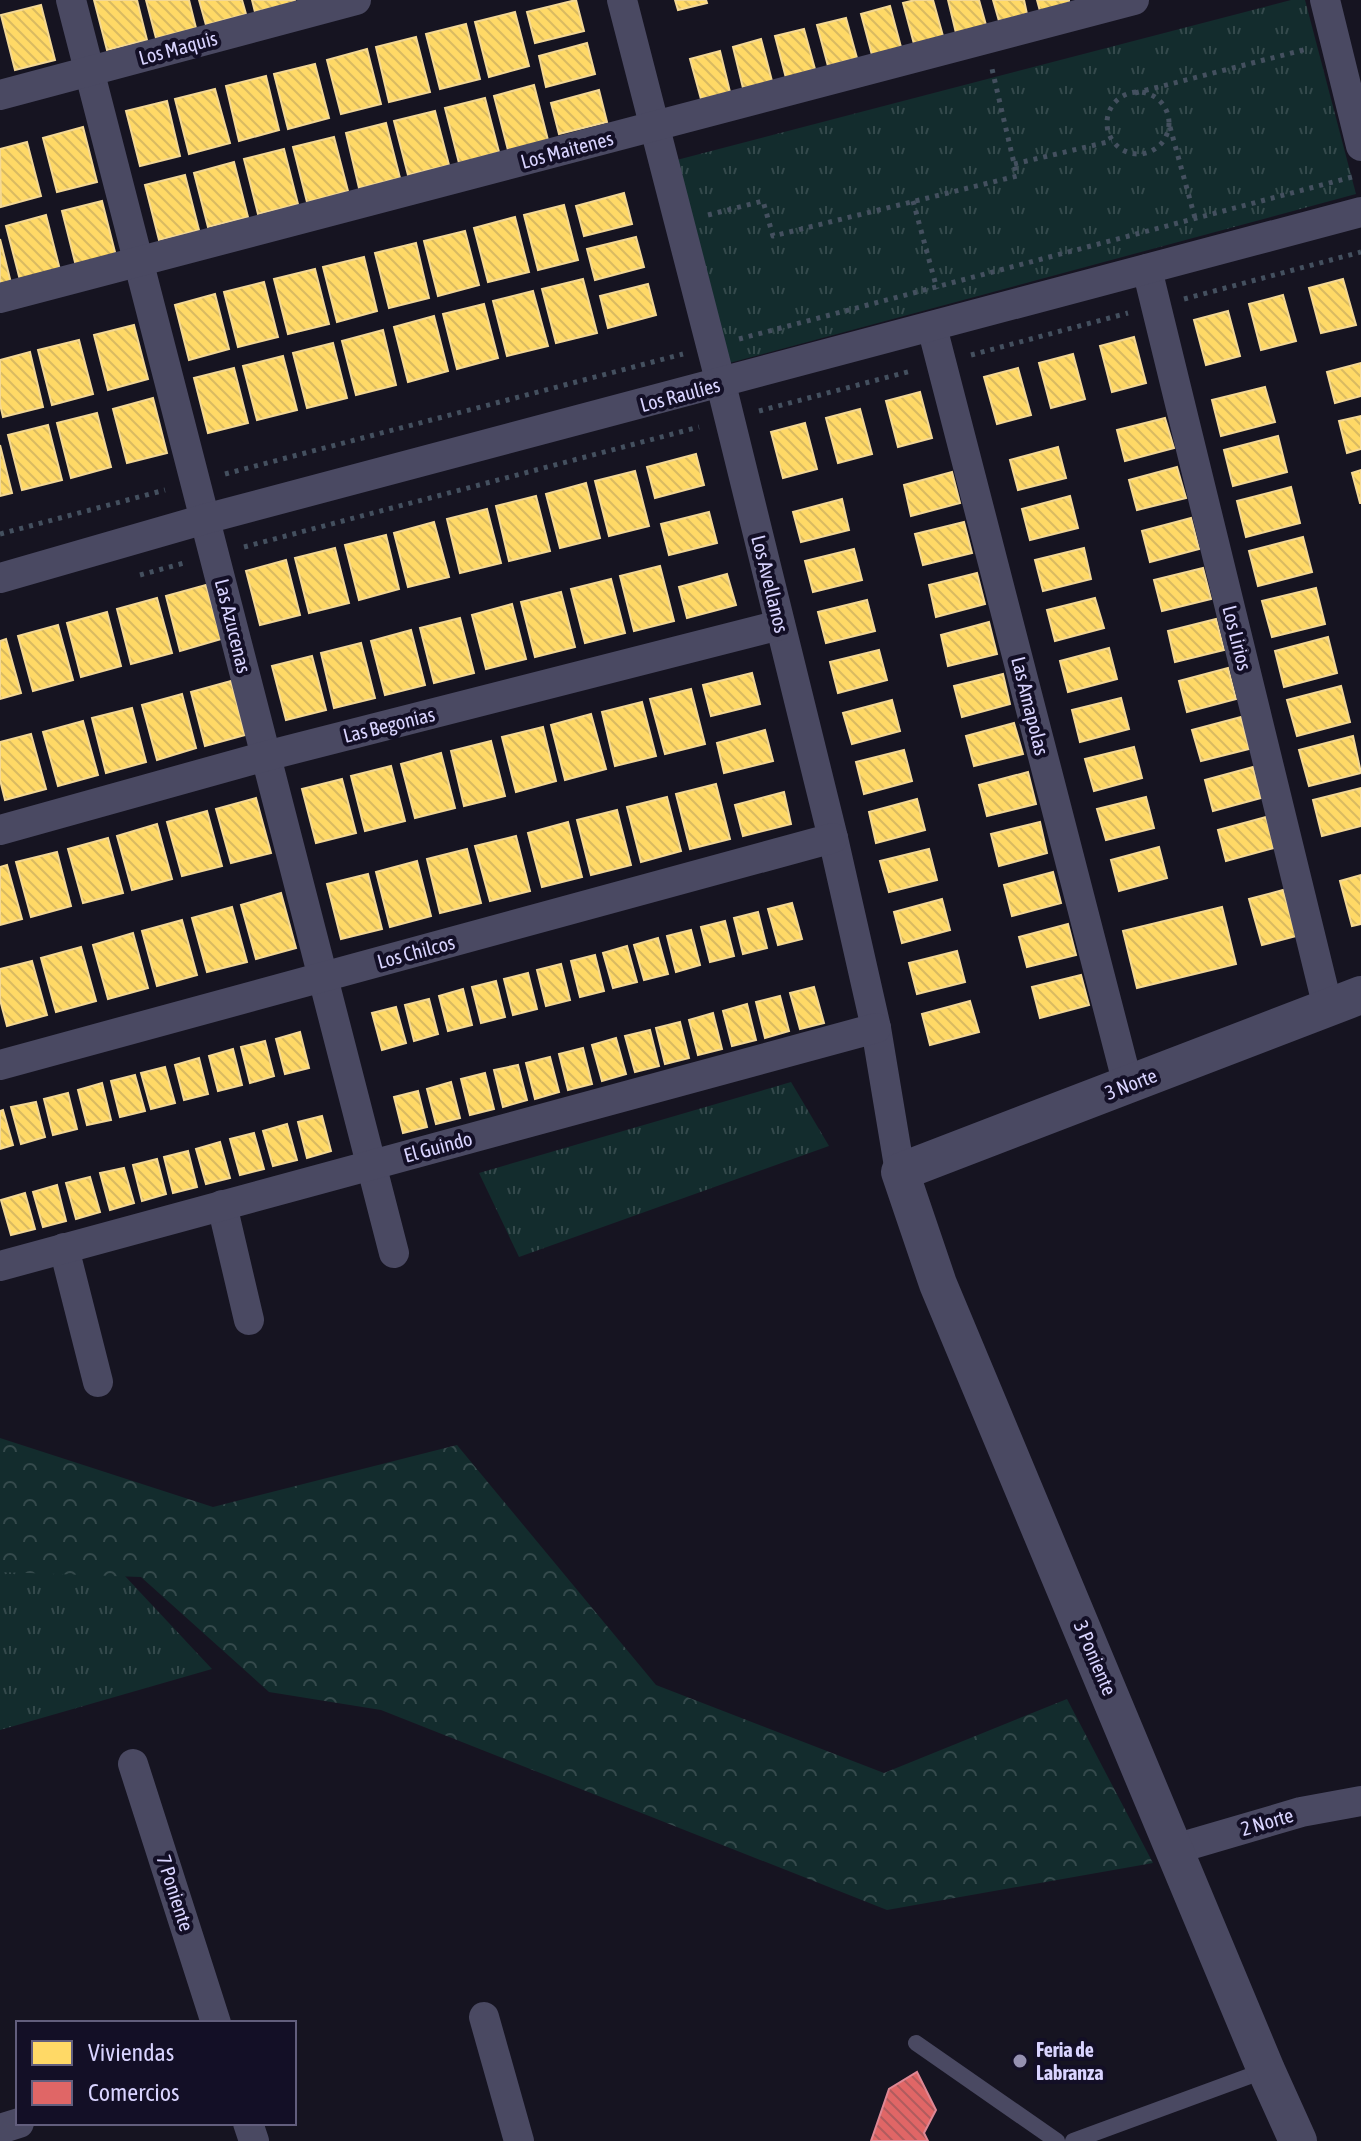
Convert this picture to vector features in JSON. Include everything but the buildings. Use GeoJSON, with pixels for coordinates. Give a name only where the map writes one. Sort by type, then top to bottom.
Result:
{"type":"FeatureCollection","features":[{"type":"Feature","properties":{"kind":"street","name":"Las Azucenas"},"geometry":{"type":"LineString","coordinates":[[71,0],[394,1253]]}},
{"type":"Feature","properties":{"kind":"street","name":"Los Maquis"},"geometry":{"type":"LineString","coordinates":[[0,95],[356,0]]}},
{"type":"Feature","properties":{"kind":"street","name":"Los Avellanos"},"geometry":{"type":"LineString","coordinates":[[622,0],[730,419],[833,838],[876,1028],[900,1172]]}},
{"type":"Feature","properties":{"kind":"street","name":"Los Maitenes"},"geometry":{"type":"LineString","coordinates":[[0,298],[1134,0]]}},
{"type":"Feature","properties":{"kind":"street"},"geometry":{"type":"LineString","coordinates":[[1325,0],[1361,146]]}},
{"type":"Feature","properties":{"kind":"street","name":"Los Raulíes"},"geometry":{"type":"LineString","coordinates":[[0,578],[205,519],[1361,212]]}},
{"type":"Feature","properties":{"kind":"street","name":"Los Lirios"},"geometry":{"type":"LineString","coordinates":[[1147,269],[1345,1002]]}},
{"type":"Feature","properties":{"kind":"street","name":"Las Amapolas"},"geometry":{"type":"LineString","coordinates":[[939,325],[942,363],[1128,1085]]}},
{"type":"Feature","properties":{"kind":"street","name":"Las Begonias"},"geometry":{"type":"LineString","coordinates":[[0,830],[266,756],[780,625]]}},
{"type":"Feature","properties":{"kind":"street","name":"Los Chilcos"},"geometry":{"type":"LineString","coordinates":[[0,1065],[833,838]]}},
{"type":"Feature","properties":{"kind":"street","name":"3 Norte"},"geometry":{"type":"LineString","coordinates":[[900,1172],[1345,1002]]}},
{"type":"Feature","properties":{"kind":"street","name":"El Guindo"},"geometry":{"type":"LineString","coordinates":[[0,1266],[876,1028]]}},
{"type":"Feature","properties":{"kind":"street","name":"3 Poniente"},"geometry":{"type":"LineString","coordinates":[[900,1172],[938,1284],[1298,2141]]}},
{"type":"Feature","properties":{"kind":"street"},"geometry":{"type":"LineString","coordinates":[[222,1205],[249,1320]]}},
{"type":"Feature","properties":{"kind":"street"},"geometry":{"type":"LineString","coordinates":[[64,1248],[98,1382]]}},
{"type":"Feature","properties":{"kind":"street","name":"7 Poniente"},"geometry":{"type":"LineString","coordinates":[[133,1764],[215,2021]]}},
{"type":"Feature","properties":{"kind":"street","name":"2 Norte"},"geometry":{"type":"LineString","coordinates":[[1175,1849],[1301,1812],[1361,1801]]}},
{"type":"Feature","properties":{"kind":"street"},"geometry":{"type":"LineString","coordinates":[[484,2017],[519,2141]]}},
{"type":"Feature","properties":{"kind":"lane"},"geometry":{"type":"LineString","coordinates":[[916,2043],[1057,2141]]}},
{"type":"Feature","properties":{"kind":"lane"},"geometry":{"type":"LineString","coordinates":[[1073,2141],[1266,2070]]}},
{"type":"Feature","properties":{"kind":"path"},"geometry":{"type":"LineString","coordinates":[[680,222],[763,201],[773,236],[1017,176],[986,39]]}},
{"type":"Feature","properties":{"kind":"path"},"geometry":{"type":"LineString","coordinates":[[1168,121],[1163,141],[1148,152],[1128,153],[1112,141],[1108,132],[1109,112],[1118,100],[1135,93],[1335,42]]}},
{"type":"Feature","properties":{"kind":"path"},"geometry":{"type":"LineString","coordinates":[[1135,93],[1147,94],[1158,100],[1165,109],[1204,254]]}},
{"type":"Feature","properties":{"kind":"path"},"geometry":{"type":"LineString","coordinates":[[1014,164],[1112,141]]}},
{"type":"Feature","properties":{"kind":"path"},"geometry":{"type":"LineString","coordinates":[[913,201],[939,325]]}},
{"type":"Feature","properties":{"kind":"path"},"geometry":{"type":"LineString","coordinates":[[138,575],[1361,252]]}},
{"type":"Feature","properties":{"kind":"green space"},"geometry":{"type":"Polygon","coordinates":[[[1291,0],[1305,0],[1356,194],[722,365],[669,162],[1291,0]]]}},
{"type":"Feature","properties":{"kind":"green space"},"geometry":{"type":"Polygon","coordinates":[[[791,1082],[829,1146],[519,1257],[479,1173],[791,1082]]]}},
{"type":"Feature","properties":{"kind":"green space"},"geometry":{"type":"Polygon","coordinates":[[[0,1438],[213,1507],[457,1445],[656,1685],[884,1773],[1067,1699],[1153,1863],[887,1910],[381,1710],[269,1692],[141,1577],[0,1572],[0,1438]]]}},
{"type":"Feature","properties":{"kind":"green space"},"geometry":{"type":"Polygon","coordinates":[[[0,1537],[109,1559],[212,1669],[0,1730],[0,1537]]]}},
{"type":"Feature","properties":{"kind":"place","name":"Feria de Labranza"},"geometry":{"type":"Point","coordinates":[1020,2061]}}]}
